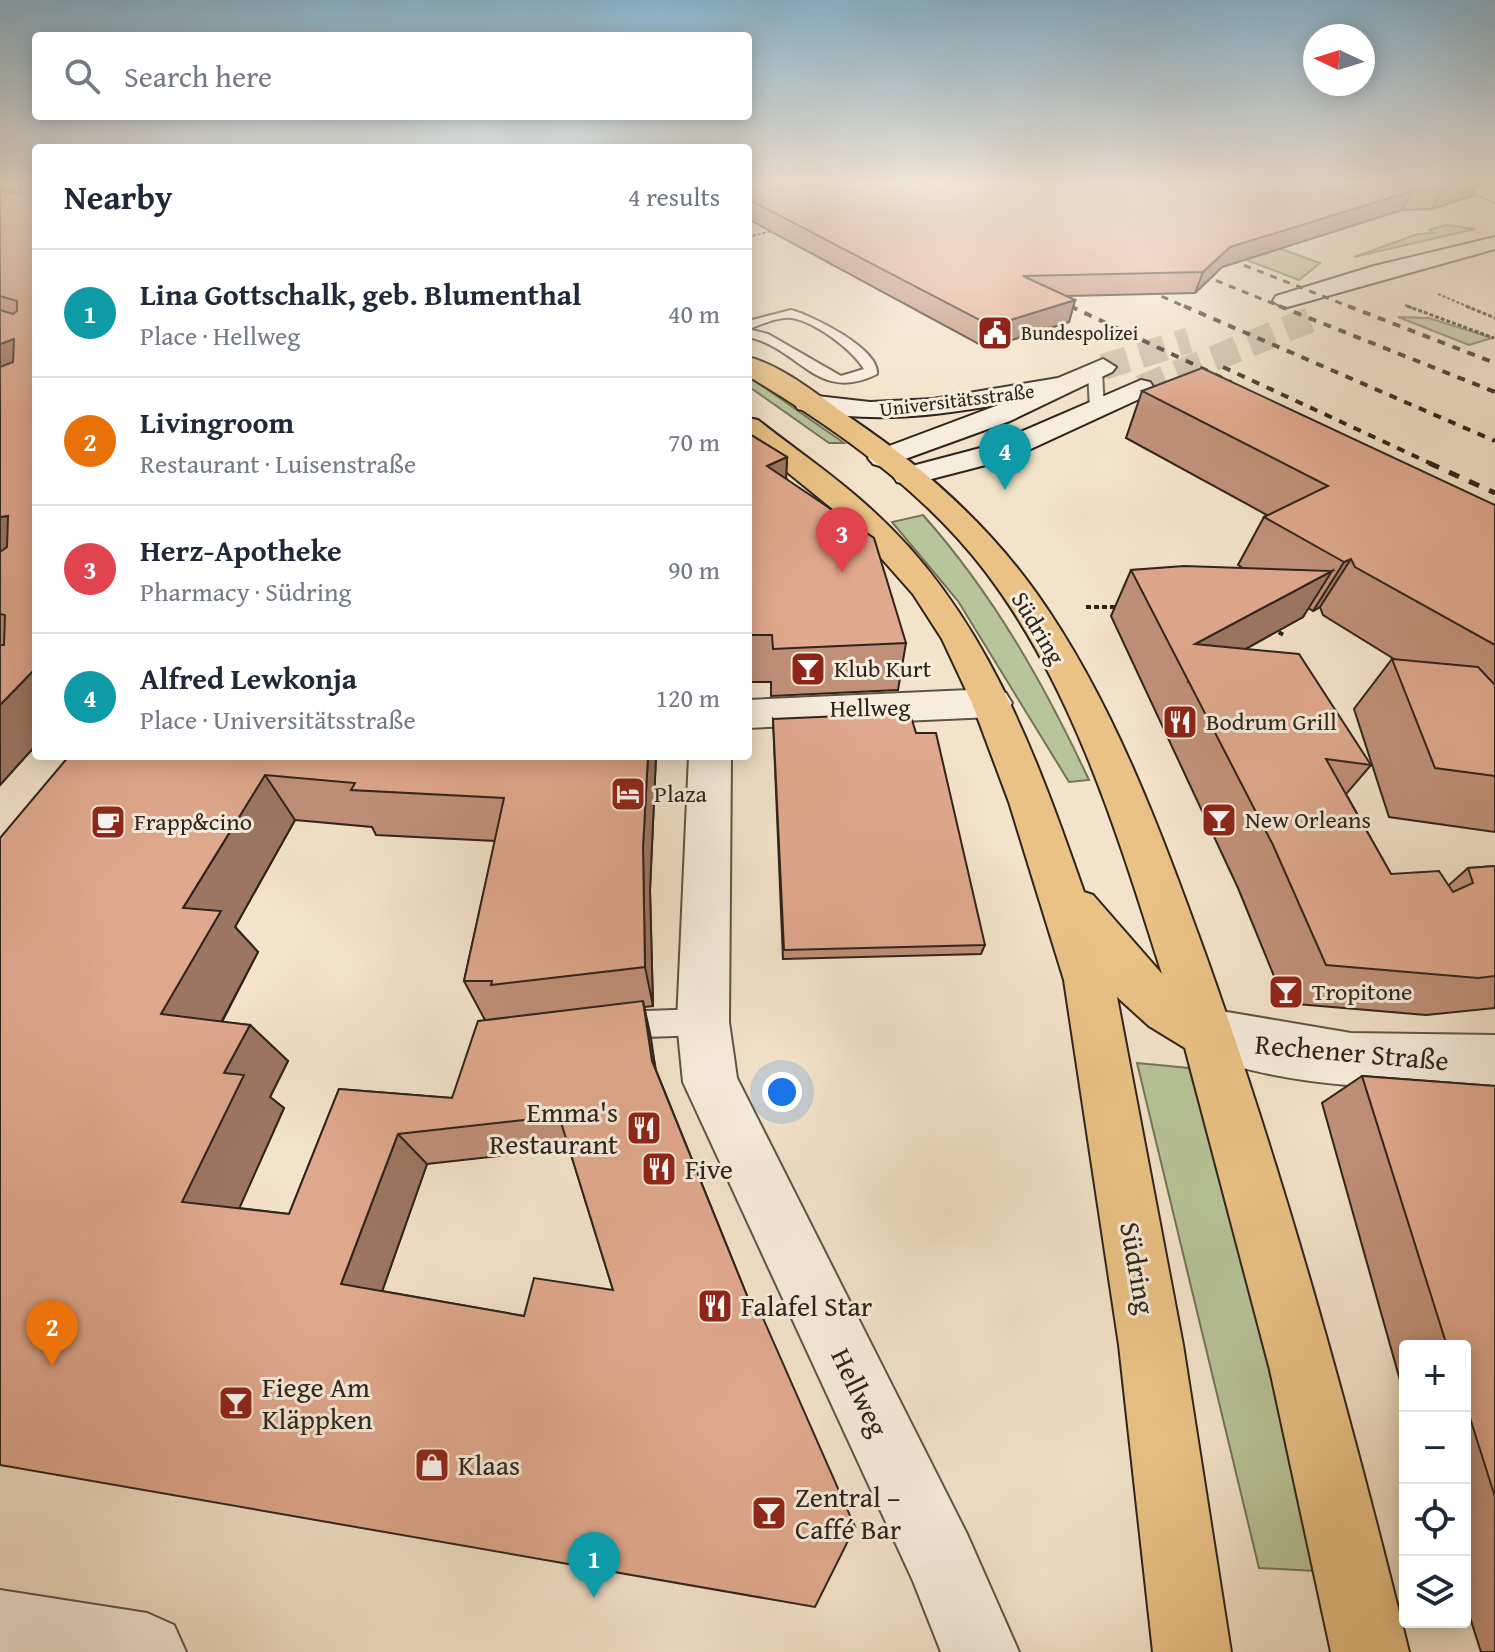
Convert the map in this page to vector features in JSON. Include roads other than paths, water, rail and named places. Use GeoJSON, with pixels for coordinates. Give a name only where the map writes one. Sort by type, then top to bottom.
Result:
{"type":"FeatureCollection","features":[{"type":"Feature","properties":{"kind":"main road"},"geometry":{"type":"LineString","coordinates":[[1284,301],[1423,260]]}},
{"type":"Feature","properties":{"kind":"main road"},"geometry":{"type":"LineString","coordinates":[[1382,296],[1485,268]]}},
{"type":"Feature","properties":{"kind":"main road"},"geometry":{"type":"LineString","coordinates":[[752,368],[808,403],[851,470]]}},
{"type":"Feature","properties":{"kind":"main road","name":"Universitätsstraße"},"geometry":{"type":"LineString","coordinates":[[851,470],[1000,415],[1099,369]]}},
{"type":"Feature","properties":{"kind":"main road","name":"Universitätsstraße"},"geometry":{"type":"LineString","coordinates":[[808,403],[841,409],[893,410],[1058,386]]}},
{"type":"Feature","properties":{"kind":"main road","name":"Universitätsstraße"},"geometry":{"type":"LineString","coordinates":[[908,476],[961,465],[1097,410],[1141,388]]}},
{"type":"Feature","properties":{"kind":"main road"},"geometry":{"type":"LineString","coordinates":[[752,428],[851,470],[908,476]]}},
{"type":"Feature","properties":{"kind":"main road","name":"Südring"},"geometry":{"type":"LineString","coordinates":[[851,470],[908,476],[941,500],[998,565],[1068,677],[1121,790],[1209,1034],[1292,1332],[1370,1652]]}},
{"type":"Feature","properties":{"kind":"main road","name":"Südring"},"geometry":{"type":"LineString","coordinates":[[851,470],[881,535],[926,587],[960,638],[992,703],[1060,888],[1089,980],[1151,1345],[1192,1652]]}},
{"type":"Feature","properties":{"kind":"main road","name":"Hellweg"},"geometry":{"type":"LineString","coordinates":[[752,714],[992,703]]}},
{"type":"Feature","properties":{"kind":"main road","name":"Hellweg"},"geometry":{"type":"LineString","coordinates":[[710,760],[703,1022],[710,1082],[941,1560],[980,1652]]}},
{"type":"Feature","properties":{"kind":"main road","name":"Südring"},"geometry":{"type":"LineString","coordinates":[[1060,888],[1150,999],[1174,1018],[1209,1034]]}},
{"type":"Feature","properties":{"kind":"main road","name":"Rechener Straße"},"geometry":{"type":"LineString","coordinates":[[1209,1034],[1271,1050],[1400,1060],[1495,1061]]}},
{"type":"Feature","properties":{"kind":"main road"},"geometry":{"type":"LineString","coordinates":[[0,1628],[147,1652]]}},
{"type":"Feature","properties":{"kind":"lane"},"geometry":{"type":"LineString","coordinates":[[752,324],[783,315],[803,317],[861,353],[872,364],[872,371],[858,380],[823,376],[762,334],[752,333]]}},
{"type":"Feature","properties":{"kind":"lane"},"geometry":{"type":"LineString","coordinates":[[1097,410],[1099,369]]}},
{"type":"Feature","properties":{"kind":"lane"},"geometry":{"type":"LineString","coordinates":[[587,1030],[646,1022],[703,1022]]}},
{"type":"Feature","properties":{"kind":"tunnel"},"geometry":{"type":"LineString","coordinates":[[1141,388],[1321,315]]}},
{"type":"Feature","properties":{"kind":"tunnel"},"geometry":{"type":"LineString","coordinates":[[1103,367],[1189,340]]}},
{"type":"Feature","properties":{"kind":"railway"},"geometry":{"type":"LineString","coordinates":[[1231,260],[1353,308]]}},
{"type":"Feature","properties":{"kind":"railway"},"geometry":{"type":"LineString","coordinates":[[1190,270],[1282,307]]}},
{"type":"Feature","properties":{"kind":"railway"},"geometry":{"type":"LineString","coordinates":[[1136,285],[1188,308]]}},
{"type":"Feature","properties":{"kind":"railway"},"geometry":{"type":"LineString","coordinates":[[1054,298],[1070,306]]}},
{"type":"Feature","properties":{"kind":"railway"},"geometry":{"type":"LineString","coordinates":[[1070,306],[1231,382]]}},
{"type":"Feature","properties":{"kind":"railway"},"geometry":{"type":"LineString","coordinates":[[1070,306],[1074,308]]}},
{"type":"Feature","properties":{"kind":"railway"},"geometry":{"type":"LineString","coordinates":[[1184,306],[1495,441]]}},
{"type":"Feature","properties":{"kind":"railway"},"geometry":{"type":"LineString","coordinates":[[1348,306],[1495,363]]}},
{"type":"Feature","properties":{"kind":"railway"},"geometry":{"type":"LineString","coordinates":[[1282,307],[1495,392]]}},
{"type":"Feature","properties":{"kind":"railway"},"geometry":{"type":"LineString","coordinates":[[1223,367],[1434,465]]}},
{"type":"Feature","properties":{"kind":"railway"},"geometry":{"type":"LineString","coordinates":[[1429,463],[1495,493]]}},
{"type":"Feature","properties":{"kind":"place","name":"Bundespolizei"},"geometry":{"type":"Point","coordinates":[995,333]}},
{"type":"Feature","properties":{"kind":"place","name":"Alfred Lewkonja"},"geometry":{"type":"Point","coordinates":[1005,490]}},
{"type":"Feature","properties":{"kind":"place","name":"Herz-Apotheke"},"geometry":{"type":"Point","coordinates":[842,573]}},
{"type":"Feature","properties":{"kind":"place","name":"Klub Kurt"},"geometry":{"type":"Point","coordinates":[808,669]}},
{"type":"Feature","properties":{"kind":"place","name":"Bodrum Grill"},"geometry":{"type":"Point","coordinates":[1180,722]}},
{"type":"Feature","properties":{"kind":"place","name":"Plaza"},"geometry":{"type":"Point","coordinates":[628,794]}},
{"type":"Feature","properties":{"kind":"place","name":"New Orleans"},"geometry":{"type":"Point","coordinates":[1219,820]}},
{"type":"Feature","properties":{"kind":"place","name":"Frapp&cino"},"geometry":{"type":"Point","coordinates":[108,822]}},
{"type":"Feature","properties":{"kind":"place","name":"Tropitone"},"geometry":{"type":"Point","coordinates":[1286,992]}},
{"type":"Feature","properties":{"kind":"place","name":"Emma's Restaurant"},"geometry":{"type":"Point","coordinates":[644,1128]}},
{"type":"Feature","properties":{"kind":"place","name":"Five"},"geometry":{"type":"Point","coordinates":[659,1169]}},
{"type":"Feature","properties":{"kind":"place","name":"Falafel Star"},"geometry":{"type":"Point","coordinates":[715,1306]}},
{"type":"Feature","properties":{"kind":"place","name":"Livingroom"},"geometry":{"type":"Point","coordinates":[52,1366]}},
{"type":"Feature","properties":{"kind":"place","name":"Fiege Am Kläppken"},"geometry":{"type":"Point","coordinates":[236,1403]}},
{"type":"Feature","properties":{"kind":"place","name":"Klaas"},"geometry":{"type":"Point","coordinates":[432,1465]}},
{"type":"Feature","properties":{"kind":"place","name":"Zentral – Caffé Bar"},"geometry":{"type":"Point","coordinates":[769,1513]}},
{"type":"Feature","properties":{"kind":"place","name":"Lina Gottschalk, geb. Blumenthal"},"geometry":{"type":"Point","coordinates":[594,1598]}}]}
